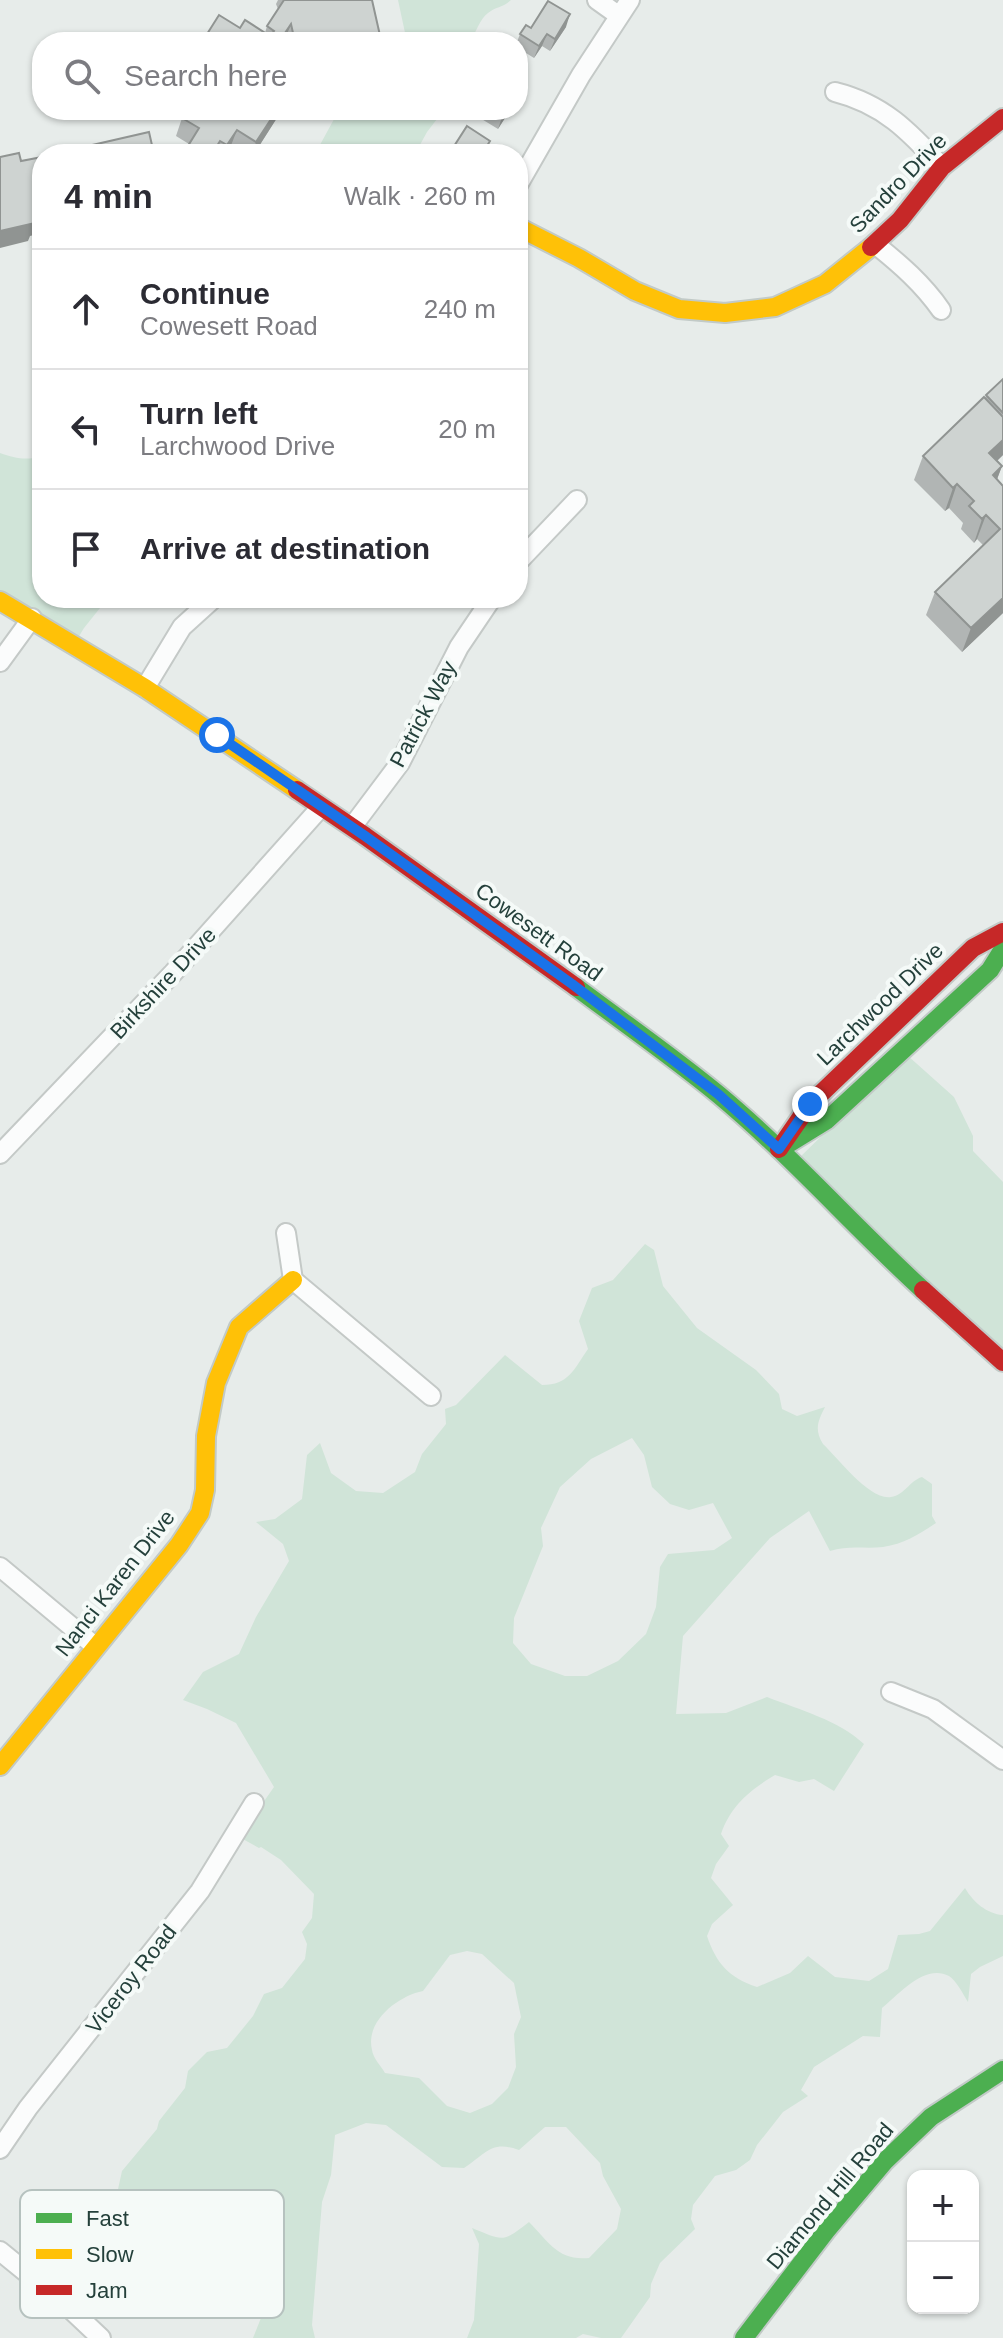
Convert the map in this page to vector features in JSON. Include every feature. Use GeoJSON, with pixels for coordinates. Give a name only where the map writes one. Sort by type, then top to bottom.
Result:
{"type":"FeatureCollection","features":[{"type":"Feature","properties":{"kind":"street"},"geometry":{"type":"LineString","coordinates":[[528,168],[624,8],[597,0]]}},
{"type":"Feature","properties":{"kind":"street"},"geometry":{"type":"LineString","coordinates":[[835,92],[878,108],[910,132],[942,167]]}},
{"type":"Feature","properties":{"kind":"street","name":"Sandro Drive"},"geometry":{"type":"LineString","coordinates":[[528,232],[635,291],[679,309],[725,313],[775,307],[825,284],[875,244],[900,220],[942,167],[1003,118]]}},
{"type":"Feature","properties":{"kind":"street"},"geometry":{"type":"LineString","coordinates":[[875,244],[928,291],[941,310]]}},
{"type":"Feature","properties":{"kind":"street"},"geometry":{"type":"LineString","coordinates":[[528,551],[577,500]]}},
{"type":"Feature","properties":{"kind":"street","name":"Cowesett Road"},"geometry":{"type":"LineString","coordinates":[[0,601],[145,688],[352,827],[572,984],[718,1094],[779,1149],[886,1256],[1003,1362]]}},
{"type":"Feature","properties":{"kind":"street"},"geometry":{"type":"LineString","coordinates":[[145,688],[182,627],[203,608]]}},
{"type":"Feature","properties":{"kind":"street","name":"Patrick Way"},"geometry":{"type":"LineString","coordinates":[[352,827],[400,763],[459,647],[485,608]]}},
{"type":"Feature","properties":{"kind":"street"},"geometry":{"type":"LineString","coordinates":[[0,662],[32,618]]}},
{"type":"Feature","properties":{"kind":"street","name":"Birkshire Drive"},"geometry":{"type":"LineString","coordinates":[[0,1154],[173,973],[321,807]]}},
{"type":"Feature","properties":{"kind":"street","name":"Larchwood Drive"},"geometry":{"type":"LineString","coordinates":[[779,1149],[821,1093],[973,948],[1003,932]]}},
{"type":"Feature","properties":{"kind":"street"},"geometry":{"type":"LineString","coordinates":[[779,1149],[827,1120],[990,970],[1003,949]]}},
{"type":"Feature","properties":{"kind":"street"},"geometry":{"type":"LineString","coordinates":[[286,1233],[293,1280],[431,1396]]}},
{"type":"Feature","properties":{"kind":"street","name":"Nanci Karen Drive"},"geometry":{"type":"LineString","coordinates":[[0,1766],[179,1545],[200,1513],[205,1490],[206,1436],[216,1383],[239,1327],[293,1280]]}},
{"type":"Feature","properties":{"kind":"street"},"geometry":{"type":"LineString","coordinates":[[0,1567],[96,1647]]}},
{"type":"Feature","properties":{"kind":"street"},"geometry":{"type":"LineString","coordinates":[[891,1692],[933,1709],[1003,1760]]}},
{"type":"Feature","properties":{"kind":"street","name":"Viceroy Road"},"geometry":{"type":"LineString","coordinates":[[1,2148],[28,2108],[200,1891],[254,1803]]}},
{"type":"Feature","properties":{"kind":"street","name":"Diamond Hill Road"},"geometry":{"type":"LineString","coordinates":[[744,2338],[826,2231],[885,2161],[931,2117],[1003,2070]]}},
{"type":"Feature","properties":{"kind":"street"},"geometry":{"type":"LineString","coordinates":[[0,2251],[20,2267]]}},
{"type":"Feature","properties":{"kind":"street"},"geometry":{"type":"LineString","coordinates":[[80,2318],[101,2338]]}},
{"type":"Feature","properties":{"kind":"green space"},"geometry":{"type":"Polygon","coordinates":[[[398,0],[511,0],[485,16],[475,32],[405,32],[398,0]]]}},
{"type":"Feature","properties":{"kind":"green space"},"geometry":{"type":"Polygon","coordinates":[[[334,120],[436,120],[420,144],[320,144],[334,120]]]}},
{"type":"Feature","properties":{"kind":"green space"},"geometry":{"type":"Polygon","coordinates":[[[0,453],[32,458],[32,608],[100,608],[73,646],[0,602],[0,453]]]}},
{"type":"Feature","properties":{"kind":"green space"},"geometry":{"type":"Polygon","coordinates":[[[904,1055],[954,1097],[973,1136],[973,1151],[1003,1182],[1003,1362],[794,1163],[904,1055]]]}},
{"type":"Feature","properties":{"kind":"green space"},"geometry":{"type":"Polygon","coordinates":[[[645,1244],[654,1250],[663,1286],[697,1328],[756,1370],[779,1394],[782,1409],[797,1416],[825,1407],[818,1425],[820,1439],[864,1486],[891,1497],[922,1477],[932,1484],[932,1516],[936,1523],[891,1546],[830,1551],[809,1511],[770,1538],[683,1636],[676,1714],[726,1713],[767,1697],[831,1722],[864,1744],[834,1791],[814,1779],[799,1782],[775,1775],[736,1807],[721,1834],[729,1846],[716,1864],[711,1878],[733,1905],[712,1924],[707,1936],[715,1954],[731,1974],[757,1987],[790,1973],[808,1956],[835,1977],[869,1981],[888,1969],[898,1935],[930,1931],[965,1888],[981,1906],[1003,1915],[1003,1956],[971,1974],[968,2002],[949,1976],[931,1974],[913,1982],[882,2008],[880,2037],[863,2036],[814,2067],[801,2090],[808,2096],[783,2112],[757,2145],[750,2160],[736,2170],[715,2176],[693,2205],[691,2219],[695,2229],[660,2263],[651,2284],[650,2297],[621,2338],[583,2334],[576,2338],[467,2338],[474,2320],[479,2244],[472,2228],[502,2238],[529,2222],[555,2249],[578,2258],[589,2258],[617,2229],[621,2209],[603,2176],[600,2163],[566,2127],[545,2127],[519,2150],[495,2148],[464,2168],[442,2167],[386,2125],[366,2123],[335,2135],[331,2175],[322,2202],[312,2325],[315,2338],[253,2338],[261,2318],[284,2318],[284,2190],[118,2190],[122,2171],[157,2129],[159,2121],[185,2088],[188,2071],[207,2052],[227,2048],[253,2016],[264,1994],[282,1988],[305,1959],[307,1944],[302,1932],[312,1918],[314,1894],[281,1860],[239,1837],[274,1787],[236,1723],[183,1700],[203,1672],[239,1654],[256,1617],[289,1561],[283,1544],[256,1522],[275,1519],[302,1499],[307,1455],[320,1443],[331,1473],[356,1491],[383,1493],[415,1472],[422,1454],[446,1424],[445,1409],[456,1405],[505,1355],[542,1385],[565,1379],[588,1349],[579,1321],[592,1288],[613,1280],[645,1244]],[[632,1438],[591,1459],[560,1487],[541,1528],[543,1546],[514,1618],[513,1643],[531,1664],[565,1676],[587,1676],[618,1661],[646,1634],[656,1607],[660,1567],[668,1554],[714,1550],[732,1538],[713,1503],[689,1510],[670,1504],[652,1487],[644,1455],[632,1438]],[[467,1951],[450,1955],[423,1991],[394,2004],[378,2020],[371,2039],[374,2056],[385,2073],[419,2078],[447,2106],[470,2113],[492,2104],[508,2088],[516,2067],[514,2034],[521,2017],[514,1983],[482,1954],[467,1951]]]}},
{"type":"Feature","properties":{"kind":"building"},"geometry":{"type":"Polygon","coordinates":[[[284,0],[372,0],[379,32],[293,32],[291,24],[286,32],[273,32],[267,26],[284,0]]]}},
{"type":"Feature","properties":{"kind":"building"},"geometry":{"type":"Polygon","coordinates":[[[548,1],[570,14],[555,39],[547,34],[539,46],[528,39],[528,32],[521,32],[526,25],[531,28],[548,1]]]}},
{"type":"Feature","properties":{"kind":"building"},"geometry":{"type":"Polygon","coordinates":[[[219,15],[240,28],[245,20],[264,32],[208,32],[219,15]]]}},
{"type":"Feature","properties":{"kind":"building"},"geometry":{"type":"Polygon","coordinates":[[[185,120],[270,120],[256,142],[237,130],[228,144],[220,141],[218,144],[189,144],[199,128],[185,120]]]}},
{"type":"Feature","properties":{"kind":"building"},"geometry":{"type":"Polygon","coordinates":[[[467,126],[490,141],[488,144],[455,144],[467,126]]]}},
{"type":"Feature","properties":{"kind":"building"},"geometry":{"type":"Polygon","coordinates":[[[149,132],[152,144],[97,144],[149,132]]]}},
{"type":"Feature","properties":{"kind":"building"},"geometry":{"type":"Polygon","coordinates":[[[19,153],[21,161],[32,159],[32,224],[0,231],[0,157],[19,153]]]}},
{"type":"Feature","properties":{"kind":"building"},"geometry":{"type":"Polygon","coordinates":[[[1003,379],[1003,413],[986,395],[1003,379]]]}},
{"type":"Feature","properties":{"kind":"building"},"geometry":{"type":"Polygon","coordinates":[[[984,397],[1003,417],[1003,440],[989,453],[1002,466],[993,475],[1003,486],[1003,598],[971,628],[935,592],[1000,529],[986,515],[982,519],[969,506],[974,501],[957,484],[953,488],[923,456],[984,397]]]}},
{"type":"Feature","properties":{"kind":"traffic: fast"},"geometry":{"type":"LineString","coordinates":[[788,1144],[827,1120],[990,970],[1003,949]]}},
{"type":"Feature","properties":{"kind":"traffic: fast"},"geometry":{"type":"LineString","coordinates":[[576,987],[684,1067],[746,1118],[923,1290]]}},
{"type":"Feature","properties":{"kind":"traffic: fast"},"geometry":{"type":"LineString","coordinates":[[744,2338],[826,2231],[885,2161],[931,2117],[1003,2070]]}},
{"type":"Feature","properties":{"kind":"traffic: slow"},"geometry":{"type":"LineString","coordinates":[[528,232],[635,291],[679,309],[725,313],[775,307],[825,284],[871,247]]}},
{"type":"Feature","properties":{"kind":"traffic: slow"},"geometry":{"type":"LineString","coordinates":[[0,601],[145,688],[297,790]]}},
{"type":"Feature","properties":{"kind":"traffic: slow"},"geometry":{"type":"LineString","coordinates":[[0,1766],[179,1545],[200,1513],[205,1490],[206,1436],[216,1383],[239,1327],[293,1280]]}},
{"type":"Feature","properties":{"kind":"traffic: jam"},"geometry":{"type":"LineString","coordinates":[[871,247],[900,220],[942,167],[1003,118]]}},
{"type":"Feature","properties":{"kind":"traffic: jam"},"geometry":{"type":"LineString","coordinates":[[297,790],[576,987]]}},
{"type":"Feature","properties":{"kind":"traffic: jam"},"geometry":{"type":"LineString","coordinates":[[779,1149],[810,1104],[973,948],[1003,932]]}},
{"type":"Feature","properties":{"kind":"traffic: jam"},"geometry":{"type":"LineString","coordinates":[[923,1290],[1003,1362]]}},
{"type":"Feature","properties":{"kind":"route"},"geometry":{"type":"LineString","coordinates":[[217,735],[572,984],[718,1094],[779,1149],[810,1104]]}}]}
